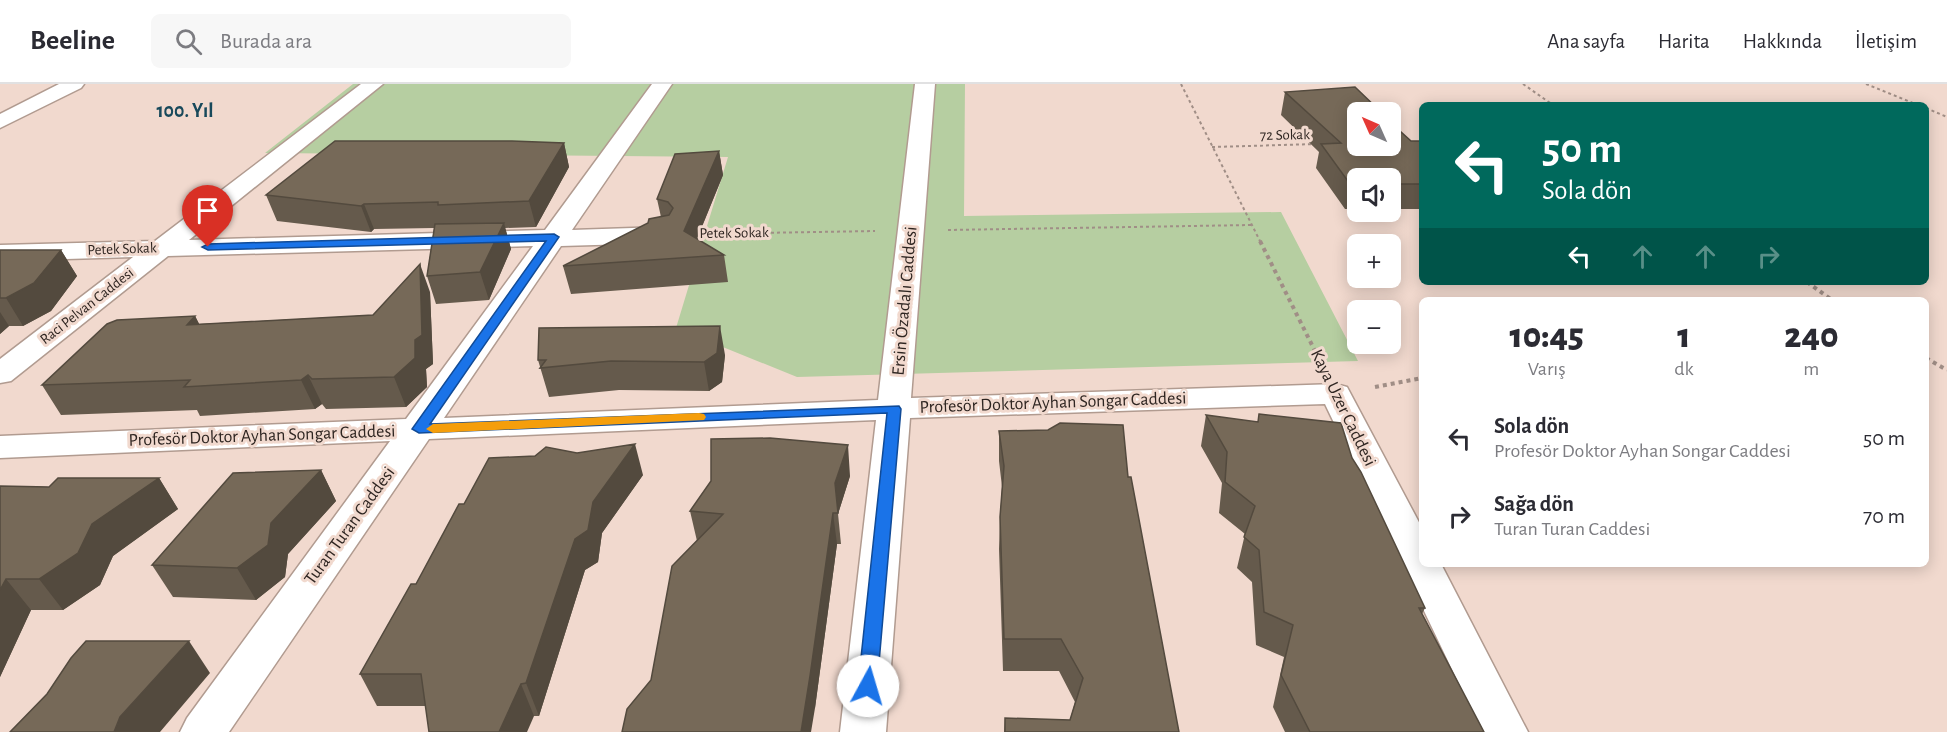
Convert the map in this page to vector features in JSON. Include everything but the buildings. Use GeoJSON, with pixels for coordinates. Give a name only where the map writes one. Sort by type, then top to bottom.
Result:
{"type":"FeatureCollection","features":[{"type":"Feature","properties":{"kind":"street"},"geometry":{"type":"LineString","coordinates":[[0,122],[74,84]]}},
{"type":"Feature","properties":{"kind":"street","name":"Raci Pelvan Caddesi"},"geometry":{"type":"LineString","coordinates":[[0,374],[373,84]]}},
{"type":"Feature","properties":{"kind":"street","name":"Turan Turan Caddesi"},"geometry":{"type":"LineString","coordinates":[[203,732],[662,84]]}},
{"type":"Feature","properties":{"kind":"street","name":"Ersin Özadalı Caddesi"},"geometry":{"type":"LineString","coordinates":[[863,732],[925,84]]}},
{"type":"Feature","properties":{"kind":"street","name":"Petek Sokak"},"geometry":{"type":"LineString","coordinates":[[0,253],[663,235]]}},
{"type":"Feature","properties":{"kind":"street","name":"Profesör Doktor Ayhan Songar Caddesi"},"geometry":{"type":"LineString","coordinates":[[0,447],[894,409],[1336,394]]}},
{"type":"Feature","properties":{"kind":"street","name":"Kaya Uzer Caddesi"},"geometry":{"type":"LineString","coordinates":[[1336,394],[1419,560]]}},
{"type":"Feature","properties":{"kind":"street","name":"Kaya Uzer Caddesi"},"geometry":{"type":"LineString","coordinates":[[1422,567],[1505,732]]}},
{"type":"Feature","properties":{"kind":"path","name":"Kaya Uzer Caddesi"},"geometry":{"type":"LineString","coordinates":[[1181,84],[1336,394]]}},
{"type":"Feature","properties":{"kind":"path"},"geometry":{"type":"LineString","coordinates":[[1523,84],[1549,102]]}},
{"type":"Feature","properties":{"kind":"path"},"geometry":{"type":"LineString","coordinates":[[1866,84],[1911,102]]}},
{"type":"Feature","properties":{"kind":"path"},"geometry":{"type":"LineString","coordinates":[[1929,110],[1947,117]]}},
{"type":"Feature","properties":{"kind":"path","name":"72 Sokak"},"geometry":{"type":"LineString","coordinates":[[1212,147],[1324,144]]}},
{"type":"Feature","properties":{"kind":"path","name":"Petek Sokak"},"geometry":{"type":"LineString","coordinates":[[663,235],[1252,225]]}},
{"type":"Feature","properties":{"kind":"path"},"geometry":{"type":"LineString","coordinates":[[1811,285],[1828,297]]}},
{"type":"Feature","properties":{"kind":"path"},"geometry":{"type":"LineString","coordinates":[[1929,360],[1947,370]]}},
{"type":"Feature","properties":{"kind":"path"},"geometry":{"type":"LineString","coordinates":[[1336,394],[1419,379]]}},
{"type":"Feature","properties":{"kind":"green space"},"geometry":{"type":"Polygon","coordinates":[[[353,84],[965,84],[964,216],[1281,212],[1347,340],[1347,354],[1354,354],[1358,361],[797,377],[676,328],[728,157],[265,153],[353,84]]]}},
{"type":"Feature","properties":{"kind":"slow traffic"},"geometry":{"type":"LineString","coordinates":[[433,429],[699,417]]}},
{"type":"Feature","properties":{"kind":"district","name":"100. Yıl"},"geometry":{"type":"Point","coordinates":[185,111]}},
{"type":"Feature","properties":{"kind":"route"},"geometry":{"type":"LineString","coordinates":[[208,247],[554,237],[419,429],[894,409],[868,686]]}}]}
